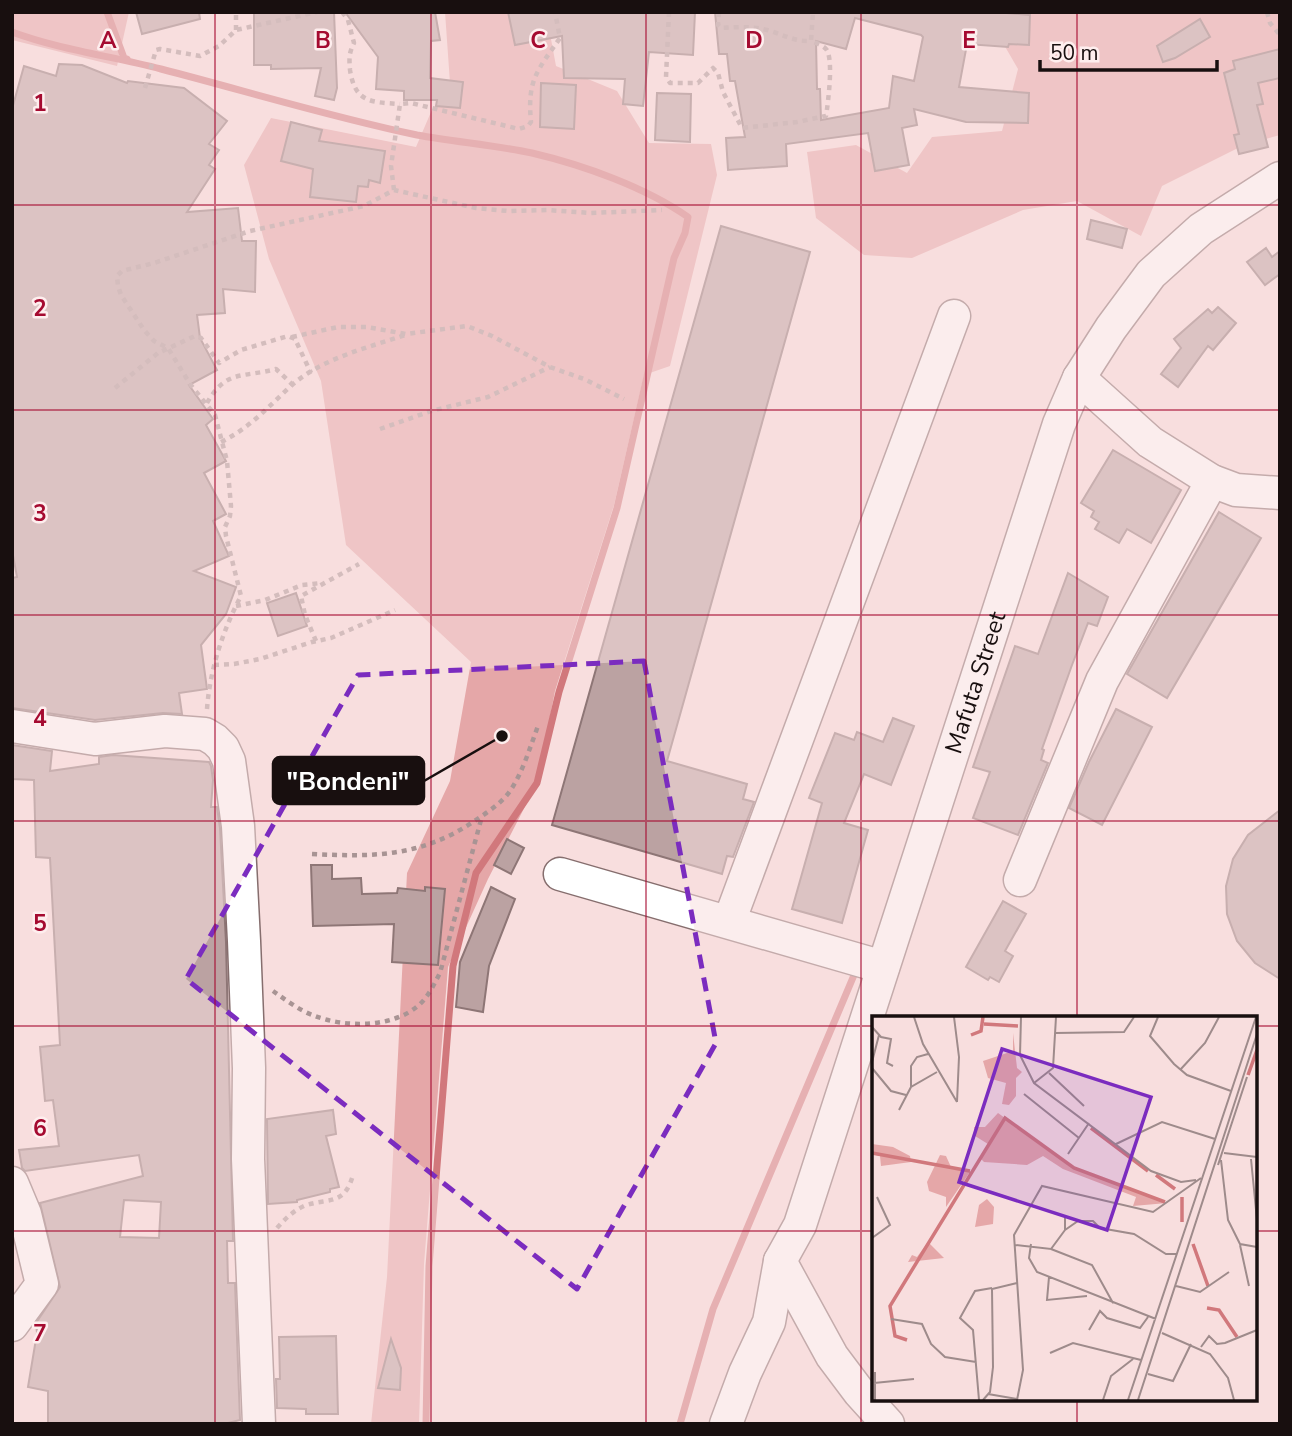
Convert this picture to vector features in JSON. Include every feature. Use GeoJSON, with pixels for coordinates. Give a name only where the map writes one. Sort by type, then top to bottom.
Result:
{"type":"FeatureCollection","features":[{"type":"Feature","properties":{"kind":"street","name":"Mafuta Street"},"geometry":{"type":"LineString","coordinates":[[726,1424],[745,1373],[769,1322],[780,1261],[800,1225],[1059,424],[1079,378],[1111,328],[1151,274],[1201,229],[1280,177]]}},
{"type":"Feature","properties":{"kind":"street"},"geometry":{"type":"LineString","coordinates":[[729,922],[954,316]]}},
{"type":"Feature","properties":{"kind":"street"},"geometry":{"type":"LineString","coordinates":[[1079,378],[1150,442],[1212,481],[1236,490],[1280,493]]}},
{"type":"Feature","properties":{"kind":"street"},"geometry":{"type":"LineString","coordinates":[[1020,880],[1102,681],[1212,481]]}},
{"type":"Feature","properties":{"kind":"street"},"geometry":{"type":"LineString","coordinates":[[12,726],[95,739],[164,731],[205,734],[223,748],[233,777],[238,826],[259,1424]]}},
{"type":"Feature","properties":{"kind":"street"},"geometry":{"type":"LineString","coordinates":[[560,874],[883,967]]}},
{"type":"Feature","properties":{"kind":"street"},"geometry":{"type":"LineString","coordinates":[[12,1183],[25,1214],[43,1284],[12,1325]]}},
{"type":"Feature","properties":{"kind":"street"},"geometry":{"type":"LineString","coordinates":[[780,1261],[832,1356],[888,1424]]}},
{"type":"Feature","properties":{"kind":"path"},"geometry":{"type":"LineString","coordinates":[[236,12],[236,30]]}},
{"type":"Feature","properties":{"kind":"path"},"geometry":{"type":"LineString","coordinates":[[145,88],[156,50],[200,56],[219,46],[236,30],[317,12]]}},
{"type":"Feature","properties":{"kind":"path"},"geometry":{"type":"LineString","coordinates":[[342,12],[348,20],[354,43],[349,53],[353,87],[362,97],[372,102],[411,103],[519,129],[528,127],[531,122],[530,87],[536,72],[560,38],[555,12]]}},
{"type":"Feature","properties":{"kind":"path"},"geometry":{"type":"LineString","coordinates":[[669,12],[667,77],[670,83],[698,83],[713,68],[718,73],[723,92],[742,128],[826,116],[829,78],[828,52],[824,47],[769,30],[749,27],[721,28],[718,25],[719,12]]}},
{"type":"Feature","properties":{"kind":"path"},"geometry":{"type":"LineString","coordinates":[[811,41],[813,12]]}},
{"type":"Feature","properties":{"kind":"path"},"geometry":{"type":"LineString","coordinates":[[1267,12],[1270,23],[1280,35]]}},
{"type":"Feature","properties":{"kind":"path"},"geometry":{"type":"LineString","coordinates":[[394,190],[391,166],[400,104]]}},
{"type":"Feature","properties":{"kind":"path"},"geometry":{"type":"LineString","coordinates":[[205,734],[214,665],[229,620],[241,596],[225,527],[231,506],[227,461],[215,415],[190,384],[168,348],[154,341],[144,330],[121,295],[117,276],[122,271],[250,231],[364,206],[394,190],[476,208],[508,211],[591,213],[662,210]]}},
{"type":"Feature","properties":{"kind":"path"},"geometry":{"type":"LineString","coordinates":[[221,442],[245,429],[293,385],[331,361],[406,334],[467,326],[492,336],[550,367],[584,379],[624,399]]}},
{"type":"Feature","properties":{"kind":"path"},"geometry":{"type":"LineString","coordinates":[[115,388],[145,362],[191,337],[198,336],[219,363],[241,350],[288,336],[338,327],[366,327],[406,334]]}},
{"type":"Feature","properties":{"kind":"path"},"geometry":{"type":"LineString","coordinates":[[292,337],[311,373]]}},
{"type":"Feature","properties":{"kind":"path"},"geometry":{"type":"LineString","coordinates":[[380,429],[431,411],[488,397],[550,367]]}},
{"type":"Feature","properties":{"kind":"path"},"geometry":{"type":"LineString","coordinates":[[207,403],[214,390],[232,376],[276,369],[293,385]]}},
{"type":"Feature","properties":{"kind":"path"},"geometry":{"type":"LineString","coordinates":[[316,640],[300,598],[303,593],[359,564]]}},
{"type":"Feature","properties":{"kind":"path"},"geometry":{"type":"LineString","coordinates":[[236,606],[265,600],[302,585],[325,582]]}},
{"type":"Feature","properties":{"kind":"path"},"geometry":{"type":"LineString","coordinates":[[214,665],[260,659],[316,640],[331,638],[395,610]]}},
{"type":"Feature","properties":{"kind":"path"},"geometry":{"type":"LineString","coordinates":[[312,854],[376,856],[409,850],[440,840],[482,816],[509,793],[518,778],[538,726]]}},
{"type":"Feature","properties":{"kind":"path"},"geometry":{"type":"LineString","coordinates":[[245,974],[313,1016],[336,1022],[373,1024],[397,1017],[418,1006],[432,990],[440,973],[482,816]]}},
{"type":"Feature","properties":{"kind":"path"},"geometry":{"type":"LineString","coordinates":[[252,1258],[286,1218],[305,1206],[326,1203],[343,1195],[351,1184],[353,1175]]}},
{"type":"Feature","properties":{"kind":"highlighted area"},"geometry":{"type":"Polygon","coordinates":[[[644,661],[716,1043],[577,1289],[186,979],[358,675],[644,661]]]}},
{"type":"Feature","properties":{"kind":"shaded area"},"geometry":{"type":"Polygon","coordinates":[[[12,12],[129,12],[117,66],[12,40],[12,12]]]}},
{"type":"Feature","properties":{"kind":"shaded area"},"geometry":{"type":"Polygon","coordinates":[[[445,12],[546,12],[556,66],[617,91],[649,143],[711,144],[717,175],[670,366],[644,375],[614,505],[555,691],[537,783],[488,879],[448,967],[424,1264],[419,1424],[371,1424],[387,1277],[407,873],[450,781],[471,662],[346,545],[321,381],[269,259],[244,165],[271,118],[416,147],[431,112],[450,83],[445,12]]]}},
{"type":"Feature","properties":{"kind":"shaded area"},"geometry":{"type":"Polygon","coordinates":[[[985,12],[1277,12],[1280,17],[1280,135],[1244,145],[1162,186],[1141,236],[1077,201],[1023,210],[912,258],[864,255],[816,218],[807,152],[856,145],[907,173],[932,137],[1002,131],[1018,69],[985,12]]]}},
{"type":"Feature","properties":{"kind":"building"},"geometry":{"type":"Polygon","coordinates":[[[136,12],[199,12],[200,19],[142,34],[136,12]]]}},
{"type":"Feature","properties":{"kind":"building"},"geometry":{"type":"Polygon","coordinates":[[[254,12],[334,12],[337,88],[334,100],[315,96],[321,68],[271,69],[271,65],[254,65],[254,12]]]}},
{"type":"Feature","properties":{"kind":"building"},"geometry":{"type":"Polygon","coordinates":[[[345,12],[435,12],[440,40],[431,41],[430,78],[463,82],[460,108],[436,106],[437,100],[404,100],[404,91],[376,89],[378,57],[345,12]]]}},
{"type":"Feature","properties":{"kind":"building"},"geometry":{"type":"Polygon","coordinates":[[[508,12],[695,12],[693,55],[649,52],[643,106],[623,104],[625,79],[564,78],[562,36],[515,45],[508,12]]]}},
{"type":"Feature","properties":{"kind":"building"},"geometry":{"type":"Polygon","coordinates":[[[715,12],[994,12],[1030,15],[1029,45],[1009,44],[1008,47],[967,44],[959,87],[1029,93],[1028,123],[966,122],[914,109],[917,125],[902,128],[909,165],[875,171],[868,133],[786,144],[787,166],[728,170],[726,138],[745,137],[735,81],[730,81],[727,54],[719,54],[715,12]],[[855,18],[846,49],[816,41],[821,120],[889,108],[893,76],[914,81],[923,37],[855,18]]]}},
{"type":"Feature","properties":{"kind":"building"},"geometry":{"type":"Polygon","coordinates":[[[1200,19],[1210,37],[1175,58],[1163,62],[1157,46],[1200,19]]]}},
{"type":"Feature","properties":{"kind":"building"},"geometry":{"type":"Polygon","coordinates":[[[1280,49],[1280,78],[1258,83],[1263,104],[1257,105],[1268,147],[1239,154],[1234,135],[1239,134],[1224,73],[1235,69],[1233,61],[1280,49]]]}},
{"type":"Feature","properties":{"kind":"building"},"geometry":{"type":"Polygon","coordinates":[[[59,64],[82,65],[127,83],[184,88],[227,121],[209,144],[219,150],[209,165],[215,169],[187,212],[238,208],[242,241],[256,241],[255,292],[223,289],[225,313],[197,315],[200,338],[217,370],[189,385],[213,419],[206,425],[226,461],[204,473],[226,514],[213,521],[229,556],[194,571],[236,587],[226,614],[201,645],[207,689],[179,693],[182,714],[163,713],[95,720],[12,708],[12,578],[17,577],[12,550],[12,109],[24,66],[56,76],[59,64]]]}},
{"type":"Feature","properties":{"kind":"building"},"geometry":{"type":"Polygon","coordinates":[[[541,83],[576,85],[574,129],[540,127],[541,83]]]}},
{"type":"Feature","properties":{"kind":"building"},"geometry":{"type":"Polygon","coordinates":[[[657,93],[691,94],[690,142],[655,140],[657,93]]]}},
{"type":"Feature","properties":{"kind":"building"},"geometry":{"type":"Polygon","coordinates":[[[291,122],[322,130],[319,141],[385,151],[380,183],[369,180],[368,187],[358,186],[356,202],[310,197],[313,169],[281,161],[291,122]]]}},
{"type":"Feature","properties":{"kind":"building"},"geometry":{"type":"Polygon","coordinates":[[[1091,220],[1127,229],[1122,248],[1087,239],[1091,220]]]}},
{"type":"Feature","properties":{"kind":"building"},"geometry":{"type":"Polygon","coordinates":[[[721,226],[810,252],[667,761],[747,784],[743,799],[754,802],[733,857],[727,856],[722,874],[552,825],[721,226]]]}},
{"type":"Feature","properties":{"kind":"building"},"geometry":{"type":"Polygon","coordinates":[[[1266,248],[1272,257],[1280,251],[1280,274],[1265,285],[1247,262],[1266,248]]]}},
{"type":"Feature","properties":{"kind":"building"},"geometry":{"type":"Polygon","coordinates":[[[1218,307],[1236,323],[1213,350],[1208,346],[1178,387],[1161,374],[1181,348],[1174,339],[1208,309],[1212,313],[1218,307]]]}},
{"type":"Feature","properties":{"kind":"building"},"geometry":{"type":"Polygon","coordinates":[[[1113,450],[1181,490],[1151,543],[1127,529],[1119,543],[1095,529],[1099,522],[1091,517],[1094,511],[1081,503],[1113,450]]]}},
{"type":"Feature","properties":{"kind":"building"},"geometry":{"type":"Polygon","coordinates":[[[1219,512],[1261,538],[1167,698],[1127,674],[1219,512]]]}},
{"type":"Feature","properties":{"kind":"building"},"geometry":{"type":"Polygon","coordinates":[[[1068,573],[1108,597],[1097,626],[1088,623],[1072,665],[1042,749],[1041,760],[1048,763],[1018,835],[973,818],[990,772],[973,767],[1015,646],[1038,654],[1068,573]]]}},
{"type":"Feature","properties":{"kind":"building"},"geometry":{"type":"Polygon","coordinates":[[[296,593],[307,626],[278,636],[267,603],[296,593]]]}},
{"type":"Feature","properties":{"kind":"building"},"geometry":{"type":"Polygon","coordinates":[[[1116,709],[1152,727],[1102,825],[1069,808],[1116,709]]]}},
{"type":"Feature","properties":{"kind":"building"},"geometry":{"type":"Polygon","coordinates":[[[893,718],[914,726],[891,785],[864,774],[844,823],[868,830],[842,923],[792,909],[822,803],[809,798],[835,733],[854,740],[857,732],[883,742],[893,718]]]}},
{"type":"Feature","properties":{"kind":"building"},"geometry":{"type":"Polygon","coordinates":[[[12,745],[52,751],[50,771],[99,764],[99,757],[113,755],[209,762],[211,766],[211,807],[217,807],[220,828],[226,942],[233,1241],[227,1241],[228,1283],[235,1283],[240,1420],[224,1424],[48,1424],[48,1391],[28,1387],[37,1333],[36,1323],[60,1287],[40,1203],[143,1176],[139,1155],[25,1171],[22,1168],[19,1150],[59,1146],[53,1100],[45,1101],[40,1047],[60,1045],[50,858],[36,857],[34,780],[12,779],[12,745]],[[124,1200],[120,1237],[159,1238],[161,1202],[124,1200]]]}},
{"type":"Feature","properties":{"kind":"building"},"geometry":{"type":"Polygon","coordinates":[[[1280,810],[1280,979],[1255,963],[1237,941],[1227,914],[1226,886],[1233,859],[1248,835],[1280,810]]]}},
{"type":"Feature","properties":{"kind":"building"},"geometry":{"type":"Polygon","coordinates":[[[507,839],[524,848],[511,874],[494,865],[507,839]]]}},
{"type":"Feature","properties":{"kind":"building"},"geometry":{"type":"Polygon","coordinates":[[[311,865],[332,865],[332,879],[361,878],[362,894],[397,893],[398,888],[425,891],[425,887],[445,889],[438,965],[392,962],[394,924],[313,926],[311,865]]]}},
{"type":"Feature","properties":{"kind":"building"},"geometry":{"type":"Polygon","coordinates":[[[491,887],[515,899],[489,966],[483,1012],[456,1007],[460,962],[491,887]]]}},
{"type":"Feature","properties":{"kind":"building"},"geometry":{"type":"Polygon","coordinates":[[[1003,901],[1026,914],[1005,951],[1013,956],[999,982],[990,977],[988,980],[966,967],[1003,901]]]}},
{"type":"Feature","properties":{"kind":"building"},"geometry":{"type":"Polygon","coordinates":[[[333,1110],[336,1134],[326,1136],[339,1187],[297,1202],[268,1204],[267,1119],[333,1110]]]}},
{"type":"Feature","properties":{"kind":"building"},"geometry":{"type":"Polygon","coordinates":[[[336,1336],[338,1414],[306,1414],[306,1409],[277,1408],[276,1379],[280,1379],[279,1337],[336,1336]]]}},
{"type":"Feature","properties":{"kind":"building"},"geometry":{"type":"Polygon","coordinates":[[[391,1339],[401,1368],[400,1390],[378,1388],[391,1339]]]}},
{"type":"Feature","properties":{"kind":"waterway"},"geometry":{"type":"LineString","coordinates":[[107,12],[124,58],[127,59]]}},
{"type":"Feature","properties":{"kind":"waterway"},"geometry":{"type":"LineString","coordinates":[[12,32],[49,44],[161,69],[385,128],[552,158],[633,187],[688,217],[685,233],[674,258],[617,508],[559,692],[537,783],[476,873],[453,966],[429,1266],[426,1424]]}},
{"type":"Feature","properties":{"kind":"waterway"},"geometry":{"type":"LineString","coordinates":[[680,1424],[713,1309],[857,968]]}},
{"type":"Feature","properties":{"kind":"place","name":"\"Bondeni\""},"geometry":{"type":"Point","coordinates":[502,736]}}]}
